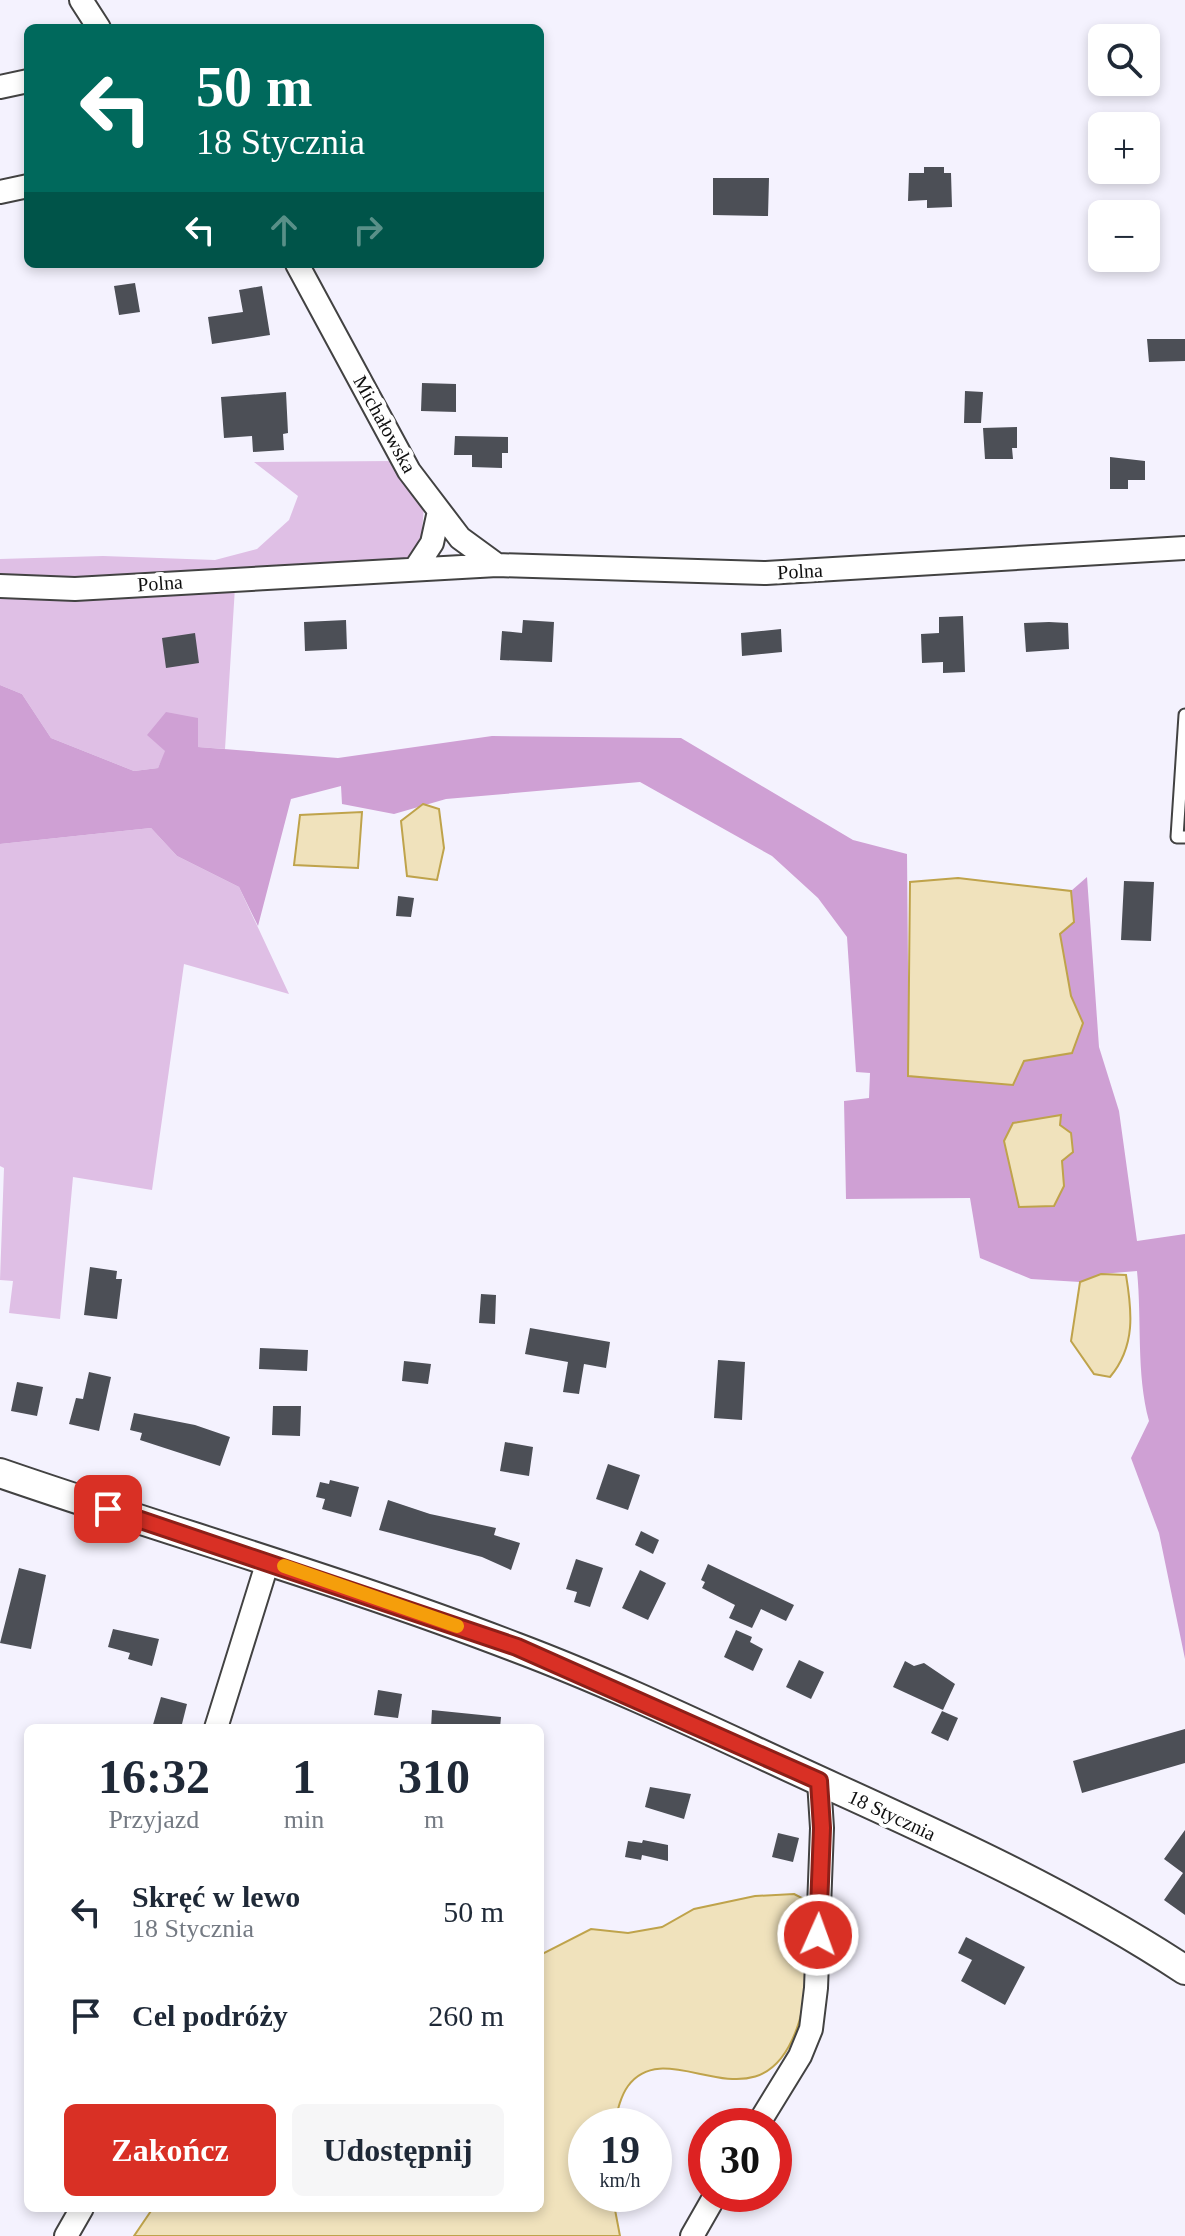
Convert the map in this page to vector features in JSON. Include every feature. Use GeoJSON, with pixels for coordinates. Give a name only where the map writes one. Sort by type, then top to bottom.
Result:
{"type":"FeatureCollection","features":[{"type":"Feature","properties":{"kind":"street"},"geometry":{"type":"LineString","coordinates":[[81,0],[96,24]]}},
{"type":"Feature","properties":{"kind":"street"},"geometry":{"type":"LineString","coordinates":[[0,87],[24,82]]}},
{"type":"Feature","properties":{"kind":"street"},"geometry":{"type":"LineString","coordinates":[[0,192],[24,187]]}},
{"type":"Feature","properties":{"kind":"street","name":"Michałowska"},"geometry":{"type":"LineString","coordinates":[[299,268],[409,471],[460,538],[497,565]]}},
{"type":"Feature","properties":{"kind":"street"},"geometry":{"type":"LineString","coordinates":[[415,569],[432,543],[439,511]]}},
{"type":"Feature","properties":{"kind":"street","name":"Polna"},"geometry":{"type":"LineString","coordinates":[[0,586],[75,589],[497,565],[766,573],[1185,548]]}},
{"type":"Feature","properties":{"kind":"street","name":"18 Stycznia"},"geometry":{"type":"LineString","coordinates":[[0,1473],[517,1647],[1030,1878],[1120,1927],[1185,1970]]}},
{"type":"Feature","properties":{"kind":"street"},"geometry":{"type":"LineString","coordinates":[[217,1724],[268,1561]]}},
{"type":"Feature","properties":{"kind":"street"},"geometry":{"type":"LineString","coordinates":[[768,2108],[800,2056],[811,2029],[817,1973],[822,1828],[819,1781]]}},
{"type":"Feature","properties":{"kind":"street"},"geometry":{"type":"LineString","coordinates":[[66,2236],[80,2212]]}},
{"type":"Feature","properties":{"kind":"street"},"geometry":{"type":"LineString","coordinates":[[692,2236],[706,2212]]}},
{"type":"Feature","properties":{"kind":"lane"},"geometry":{"type":"LineString","coordinates":[[1185,715],[1177,837],[1185,837]]}},
{"type":"Feature","properties":{"kind":"shaded area"},"geometry":{"type":"Polygon","coordinates":[[[393,461],[424,506],[421,544],[406,562],[77,579],[0,575],[0,559],[103,556],[215,560],[257,549],[289,520],[298,496],[254,462],[393,461]]]}},
{"type":"Feature","properties":{"kind":"shaded area"},"geometry":{"type":"Polygon","coordinates":[[[235,587],[225,749],[198,747],[166,751],[158,768],[134,771],[51,738],[22,694],[0,685],[0,594],[235,587]]]}},
{"type":"Feature","properties":{"kind":"shaded area"},"geometry":{"type":"Polygon","coordinates":[[[0,685],[22,694],[51,738],[134,771],[158,768],[165,751],[147,735],[166,712],[198,718],[198,747],[338,758],[492,736],[681,738],[853,840],[907,854],[909,1076],[1024,1061],[1083,1023],[1071,996],[1060,934],[1074,922],[1071,891],[1087,877],[1099,1047],[1119,1111],[1137,1241],[1185,1234],[1185,1659],[1159,1533],[1131,1458],[1149,1421],[1141,1366],[1137,1271],[1101,1274],[1080,1282],[1031,1279],[980,1258],[970,1198],[846,1199],[844,1101],[869,1098],[870,1073],[856,1072],[847,937],[818,898],[772,856],[640,782],[446,799],[394,814],[342,804],[341,786],[291,799],[258,926],[239,887],[177,856],[151,828],[0,844],[0,685]],[[1004,1141],[1019,1207],[1064,1186],[1061,1161],[1004,1141]]]}},
{"type":"Feature","properties":{"kind":"shaded area"},"geometry":{"type":"Polygon","coordinates":[[[423,804],[439,809],[444,848],[437,880],[407,876],[401,821],[423,804]]]}},
{"type":"Feature","properties":{"kind":"shaded area"},"geometry":{"type":"Polygon","coordinates":[[[362,812],[358,868],[294,865],[300,815],[362,812]]]}},
{"type":"Feature","properties":{"kind":"shaded area"},"geometry":{"type":"Polygon","coordinates":[[[151,828],[177,856],[239,887],[289,994],[184,964],[152,1190],[73,1177],[60,1319],[9,1313],[13,1281],[0,1280],[4,1168],[0,1166],[0,844],[151,828]]]}},
{"type":"Feature","properties":{"kind":"shaded area"},"geometry":{"type":"Polygon","coordinates":[[[958,878],[1071,891],[1074,922],[1060,934],[1071,996],[1083,1023],[1072,1053],[1024,1061],[1013,1085],[908,1076],[910,882],[958,878]]]}},
{"type":"Feature","properties":{"kind":"shaded area"},"geometry":{"type":"Polygon","coordinates":[[[1061,1115],[1060,1125],[1071,1133],[1073,1152],[1062,1161],[1064,1186],[1054,1206],[1019,1207],[1004,1141],[1013,1123],[1061,1115]]]}},
{"type":"Feature","properties":{"kind":"shaded area"},"geometry":{"type":"Polygon","coordinates":[[[1101,1274],[1126,1275],[1130,1302],[1128,1341],[1110,1377],[1094,1374],[1071,1341],[1080,1282],[1101,1274]]]}},
{"type":"Feature","properties":{"kind":"shaded area"},"geometry":{"type":"Polygon","coordinates":[[[794,1894],[806,1900],[803,2007],[783,2056],[762,2074],[739,2079],[667,2069],[646,2072],[628,2086],[618,2108],[568,2108],[568,2212],[615,2212],[620,2236],[134,2236],[150,2212],[544,2212],[544,1953],[591,1929],[628,1933],[662,1927],[694,1909],[755,1896],[794,1894]]]}},
{"type":"Feature","properties":{"kind":"building"},"geometry":{"type":"Polygon","coordinates":[[[924,167],[944,167],[944,173],[951,173],[952,207],[927,208],[927,200],[908,201],[909,173],[924,173],[924,167]]]}},
{"type":"Feature","properties":{"kind":"building"},"geometry":{"type":"Polygon","coordinates":[[[713,178],[769,178],[768,216],[713,215],[713,178]]]}},
{"type":"Feature","properties":{"kind":"building"},"geometry":{"type":"Polygon","coordinates":[[[135,283],[140,312],[119,315],[114,286],[135,283]]]}},
{"type":"Feature","properties":{"kind":"building"},"geometry":{"type":"Polygon","coordinates":[[[262,286],[270,335],[212,344],[208,317],[243,312],[239,290],[262,286]]]}},
{"type":"Feature","properties":{"kind":"building"},"geometry":{"type":"Polygon","coordinates":[[[1147,339],[1185,339],[1185,361],[1149,362],[1147,339]]]}},
{"type":"Feature","properties":{"kind":"building"},"geometry":{"type":"Polygon","coordinates":[[[422,383],[456,384],[456,412],[421,411],[422,383]]]}},
{"type":"Feature","properties":{"kind":"building"},"geometry":{"type":"Polygon","coordinates":[[[965,391],[983,392],[981,423],[964,423],[965,391]]]}},
{"type":"Feature","properties":{"kind":"building"},"geometry":{"type":"Polygon","coordinates":[[[286,392],[288,433],[283,434],[284,450],[253,452],[252,436],[224,438],[221,397],[286,392]]]}},
{"type":"Feature","properties":{"kind":"building"},"geometry":{"type":"Polygon","coordinates":[[[1017,427],[1017,448],[1012,448],[1013,459],[985,459],[983,428],[1017,427]]]}},
{"type":"Feature","properties":{"kind":"building"},"geometry":{"type":"Polygon","coordinates":[[[455,436],[508,437],[508,453],[502,453],[502,468],[472,467],[472,455],[454,455],[455,436]]]}},
{"type":"Feature","properties":{"kind":"building"},"geometry":{"type":"Polygon","coordinates":[[[1110,457],[1145,461],[1145,480],[1128,480],[1128,489],[1110,489],[1110,457]]]}},
{"type":"Feature","properties":{"kind":"building"},"geometry":{"type":"Polygon","coordinates":[[[963,616],[965,672],[943,673],[943,662],[922,663],[921,634],[939,633],[939,617],[963,616]]]}},
{"type":"Feature","properties":{"kind":"building"},"geometry":{"type":"Polygon","coordinates":[[[346,620],[347,649],[305,651],[304,622],[346,620]]]}},
{"type":"Feature","properties":{"kind":"building"},"geometry":{"type":"Polygon","coordinates":[[[523,620],[554,622],[552,662],[500,660],[502,631],[522,633],[523,620]]]}},
{"type":"Feature","properties":{"kind":"building"},"geometry":{"type":"Polygon","coordinates":[[[1024,623],[1068,623],[1069,649],[1026,652],[1024,623]]]}},
{"type":"Feature","properties":{"kind":"building"},"geometry":{"type":"Polygon","coordinates":[[[781,629],[782,652],[742,656],[741,633],[781,629]]]}},
{"type":"Feature","properties":{"kind":"building"},"geometry":{"type":"Polygon","coordinates":[[[195,633],[199,663],[166,668],[162,638],[195,633]]]}},
{"type":"Feature","properties":{"kind":"building"},"geometry":{"type":"Polygon","coordinates":[[[1124,881],[1154,882],[1151,941],[1121,940],[1124,881]]]}},
{"type":"Feature","properties":{"kind":"building"},"geometry":{"type":"Polygon","coordinates":[[[398,896],[414,898],[411,917],[396,916],[398,896]]]}},
{"type":"Feature","properties":{"kind":"building"},"geometry":{"type":"Polygon","coordinates":[[[90,1267],[117,1271],[116,1279],[122,1279],[117,1319],[84,1315],[90,1267]]]}},
{"type":"Feature","properties":{"kind":"building"},"geometry":{"type":"Polygon","coordinates":[[[481,1294],[496,1295],[495,1324],[479,1323],[481,1294]]]}},
{"type":"Feature","properties":{"kind":"building"},"geometry":{"type":"Polygon","coordinates":[[[530,1328],[610,1342],[606,1368],[584,1364],[579,1394],[563,1392],[568,1362],[525,1354],[530,1328]]]}},
{"type":"Feature","properties":{"kind":"building"},"geometry":{"type":"Polygon","coordinates":[[[260,1348],[308,1350],[307,1371],[259,1369],[260,1348]]]}},
{"type":"Feature","properties":{"kind":"building"},"geometry":{"type":"Polygon","coordinates":[[[718,1360],[745,1362],[742,1420],[714,1418],[718,1360]]]}},
{"type":"Feature","properties":{"kind":"building"},"geometry":{"type":"Polygon","coordinates":[[[404,1361],[431,1364],[428,1384],[402,1381],[404,1361]]]}},
{"type":"Feature","properties":{"kind":"building"},"geometry":{"type":"Polygon","coordinates":[[[89,1372],[111,1377],[99,1431],[69,1424],[76,1398],[83,1399],[89,1372]]]}},
{"type":"Feature","properties":{"kind":"building"},"geometry":{"type":"Polygon","coordinates":[[[17,1382],[43,1387],[37,1416],[11,1411],[17,1382]]]}},
{"type":"Feature","properties":{"kind":"building"},"geometry":{"type":"Polygon","coordinates":[[[273,1406],[301,1406],[300,1436],[272,1435],[273,1406]]]}},
{"type":"Feature","properties":{"kind":"building"},"geometry":{"type":"Polygon","coordinates":[[[134,1413],[195,1425],[230,1437],[220,1466],[140,1440],[142,1433],[130,1430],[134,1413]]]}},
{"type":"Feature","properties":{"kind":"building"},"geometry":{"type":"Polygon","coordinates":[[[505,1442],[533,1447],[529,1476],[500,1471],[505,1442]]]}},
{"type":"Feature","properties":{"kind":"building"},"geometry":{"type":"Polygon","coordinates":[[[608,1464],[640,1475],[628,1510],[596,1499],[608,1464]]]}},
{"type":"Feature","properties":{"kind":"building"},"geometry":{"type":"Polygon","coordinates":[[[330,1480],[359,1487],[351,1517],[322,1509],[325,1499],[316,1497],[320,1482],[329,1484],[330,1480]]]}},
{"type":"Feature","properties":{"kind":"building"},"geometry":{"type":"Polygon","coordinates":[[[388,1500],[430,1514],[496,1528],[494,1535],[520,1543],[511,1570],[482,1557],[379,1530],[388,1500]]]}},
{"type":"Feature","properties":{"kind":"building"},"geometry":{"type":"Polygon","coordinates":[[[641,1531],[659,1540],[653,1554],[635,1545],[641,1531]]]}},
{"type":"Feature","properties":{"kind":"building"},"geometry":{"type":"Polygon","coordinates":[[[576,1559],[603,1568],[590,1607],[574,1602],[577,1592],[566,1589],[576,1559]]]}},
{"type":"Feature","properties":{"kind":"building"},"geometry":{"type":"Polygon","coordinates":[[[708,1564],[794,1605],[786,1621],[761,1609],[752,1628],[729,1618],[735,1605],[702,1588],[705,1582],[701,1580],[708,1564]]]}},
{"type":"Feature","properties":{"kind":"building"},"geometry":{"type":"Polygon","coordinates":[[[19,1568],[46,1575],[31,1649],[0,1643],[19,1568]]]}},
{"type":"Feature","properties":{"kind":"building"},"geometry":{"type":"Polygon","coordinates":[[[640,1570],[666,1583],[648,1620],[622,1608],[640,1570]]]}},
{"type":"Feature","properties":{"kind":"building"},"geometry":{"type":"Polygon","coordinates":[[[113,1629],[159,1639],[152,1666],[128,1659],[130,1653],[108,1647],[113,1629]]]}},
{"type":"Feature","properties":{"kind":"building"},"geometry":{"type":"Polygon","coordinates":[[[736,1630],[752,1637],[750,1642],[763,1649],[753,1671],[724,1657],[736,1630]]]}},
{"type":"Feature","properties":{"kind":"building"},"geometry":{"type":"Polygon","coordinates":[[[799,1660],[824,1672],[811,1699],[786,1687],[799,1660]]]}},
{"type":"Feature","properties":{"kind":"building"},"geometry":{"type":"Polygon","coordinates":[[[905,1661],[914,1666],[924,1663],[955,1684],[943,1710],[893,1687],[905,1661]]]}},
{"type":"Feature","properties":{"kind":"building"},"geometry":{"type":"Polygon","coordinates":[[[378,1690],[402,1694],[398,1718],[374,1715],[378,1690]]]}},
{"type":"Feature","properties":{"kind":"building"},"geometry":{"type":"Polygon","coordinates":[[[161,1697],[187,1704],[182,1724],[153,1724],[161,1697]]]}},
{"type":"Feature","properties":{"kind":"building"},"geometry":{"type":"Polygon","coordinates":[[[432,1710],[501,1717],[500,1724],[431,1724],[432,1710]]]}},
{"type":"Feature","properties":{"kind":"building"},"geometry":{"type":"Polygon","coordinates":[[[942,1711],[958,1718],[948,1741],[931,1733],[942,1711]]]}},
{"type":"Feature","properties":{"kind":"building"},"geometry":{"type":"Polygon","coordinates":[[[1185,1729],[1185,1763],[1082,1793],[1073,1761],[1185,1729]]]}},
{"type":"Feature","properties":{"kind":"building"},"geometry":{"type":"Polygon","coordinates":[[[650,1787],[691,1794],[684,1819],[645,1807],[650,1787]]]}},
{"type":"Feature","properties":{"kind":"building"},"geometry":{"type":"Polygon","coordinates":[[[1185,1830],[1185,1915],[1164,1900],[1183,1873],[1164,1859],[1185,1830]]]}},
{"type":"Feature","properties":{"kind":"building"},"geometry":{"type":"Polygon","coordinates":[[[778,1833],[799,1838],[793,1862],[772,1857],[778,1833]]]}},
{"type":"Feature","properties":{"kind":"building"},"geometry":{"type":"Polygon","coordinates":[[[643,1840],[668,1845],[668,1861],[642,1855],[641,1860],[625,1857],[628,1841],[642,1843],[643,1840]]]}},
{"type":"Feature","properties":{"kind":"building"},"geometry":{"type":"Polygon","coordinates":[[[966,1937],[1025,1967],[1005,2005],[961,1981],[972,1960],[958,1953],[966,1937]]]}},
{"type":"Feature","properties":{"kind":"slow traffic"},"geometry":{"type":"LineString","coordinates":[[284,1566],[457,1626]]}},
{"type":"Feature","properties":{"kind":"route"},"geometry":{"type":"LineString","coordinates":[[108,1509],[348,1587],[517,1647],[819,1781],[822,1828],[818,1935]]}}]}
